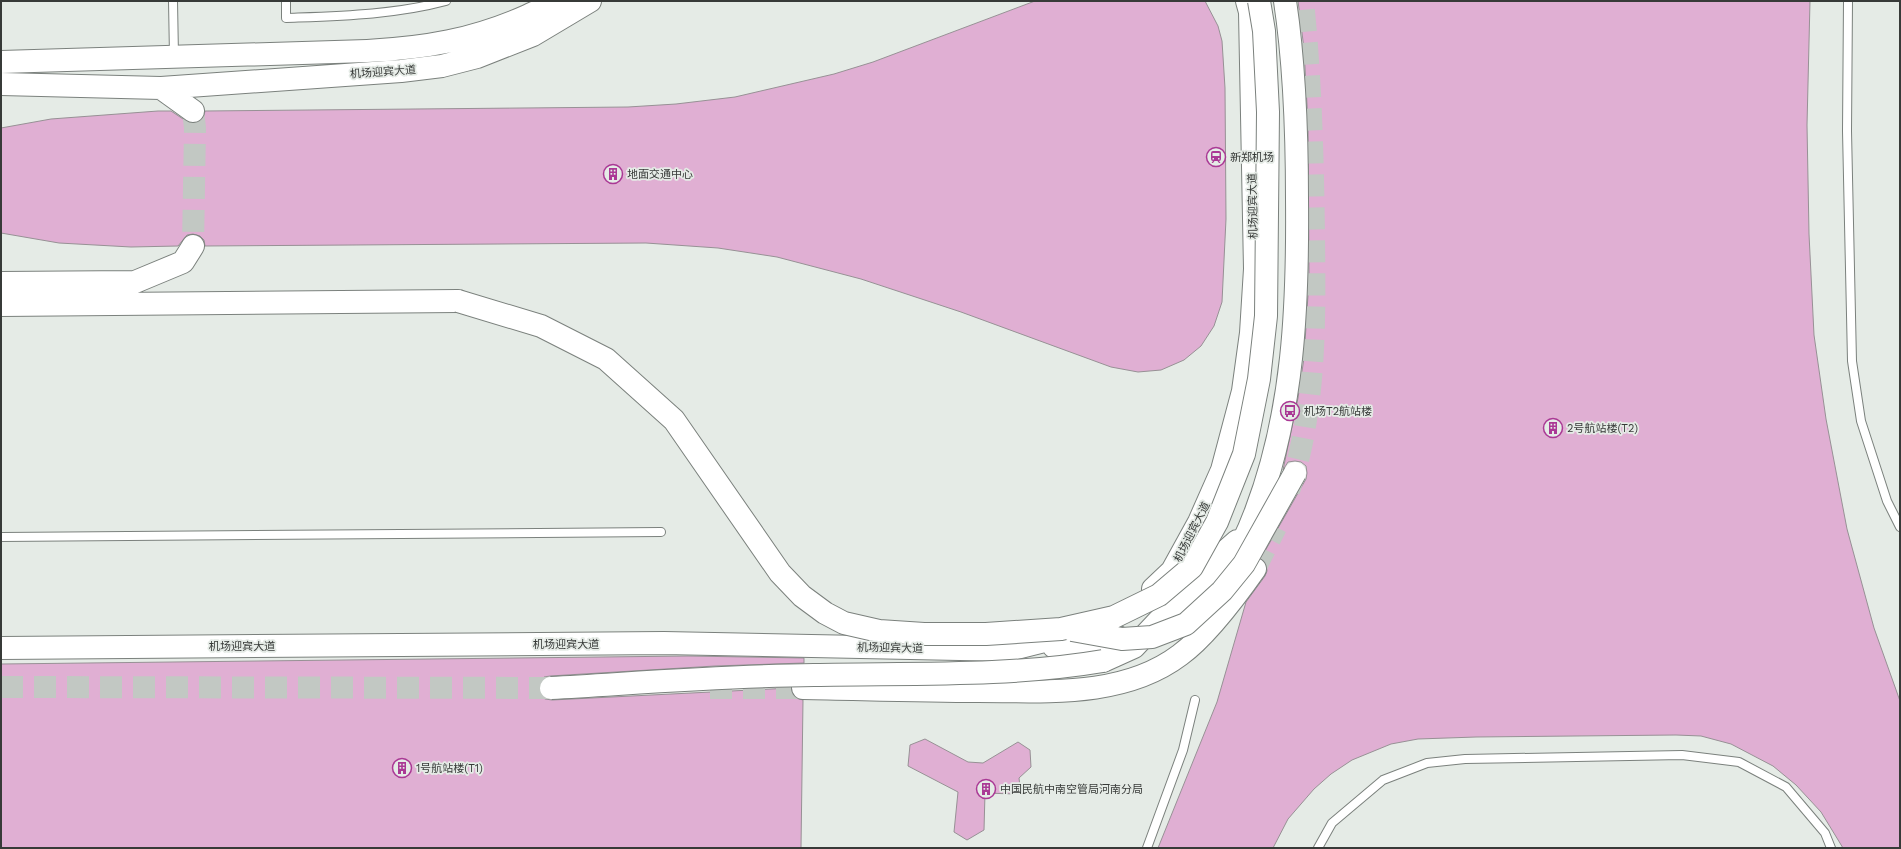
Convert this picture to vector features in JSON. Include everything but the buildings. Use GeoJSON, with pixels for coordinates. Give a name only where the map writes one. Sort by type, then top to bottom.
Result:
{"type":"FeatureCollection","features":[{"type":"Feature","properties":{"kind":"main road"},"geometry":{"type":"LineString","coordinates":[[1,62],[405,49],[452,41],[484,33],[508,24],[557,1]]}},
{"type":"Feature","properties":{"kind":"main road","name":"机场迎宾大道"},"geometry":{"type":"LineString","coordinates":[[1,84],[161,88],[401,71],[442,66],[477,56],[533,34],[590,1]]}},
{"type":"Feature","properties":{"kind":"main road","name":"机场迎宾大道"},"geometry":{"type":"LineString","coordinates":[[1,648],[664,643],[1009,650],[1098,628],[1135,605],[1172,571],[1199,522],[1222,470],[1243,391],[1251,333],[1254,269],[1250,12],[1247,1]]}},
{"type":"Feature","properties":{"kind":"main road"},"geometry":{"type":"LineString","coordinates":[[1,305],[458,301],[541,326],[606,359],[674,420],[780,573],[802,596],[824,613],[844,622],[879,631],[924,634],[986,634],[1061,629],[1114,617],[1159,595],[1192,567],[1217,522],[1244,454],[1259,379],[1266,316],[1268,112],[1264,31],[1260,1]]}},
{"type":"Feature","properties":{"kind":"main road"},"geometry":{"type":"LineString","coordinates":[[551,688],[804,675],[975,672],[1063,668],[1103,661],[1134,647],[1176,619],[1224,574],[1248,531],[1276,452],[1287,400],[1294,339],[1298,248],[1297,133],[1291,40],[1285,1]]}},
{"type":"Feature","properties":{"kind":"main road"},"geometry":{"type":"LineString","coordinates":[[161,88],[192,111]]}},
{"type":"Feature","properties":{"kind":"main road"},"geometry":{"type":"LineString","coordinates":[[1,283],[135,282],[183,262],[193,246]]}},
{"type":"Feature","properties":{"kind":"main road"},"geometry":{"type":"LineString","coordinates":[[1061,629],[1122,639],[1152,637],[1186,624],[1222,591],[1244,564],[1295,473]]}},
{"type":"Feature","properties":{"kind":"main road"},"geometry":{"type":"LineString","coordinates":[[1188,584],[1199,522]]}},
{"type":"Feature","properties":{"kind":"main road"},"geometry":{"type":"LineString","coordinates":[[1134,647],[1166,613],[1188,584],[1248,531]]}},
{"type":"Feature","properties":{"kind":"main road"},"geometry":{"type":"LineString","coordinates":[[803,688],[949,691],[1066,691],[1117,684],[1156,670],[1180,655],[1207,629],[1237,594],[1254,569]]}},
{"type":"Feature","properties":{"kind":"main road"},"geometry":{"type":"LineString","coordinates":[[1009,650],[1096,644],[1132,632],[1166,613]]}},
{"type":"Feature","properties":{"kind":"lane"},"geometry":{"type":"LineString","coordinates":[[173,1],[174,57]]}},
{"type":"Feature","properties":{"kind":"lane"},"geometry":{"type":"LineString","coordinates":[[286,1],[286,18],[343,16],[423,7],[446,1]]}},
{"type":"Feature","properties":{"kind":"lane"},"geometry":{"type":"LineString","coordinates":[[1848,1],[1847,131],[1852,361],[1861,421],[1887,501],[1900,527]]}},
{"type":"Feature","properties":{"kind":"lane"},"geometry":{"type":"LineString","coordinates":[[1,537],[661,532]]}},
{"type":"Feature","properties":{"kind":"lane"},"geometry":{"type":"LineString","coordinates":[[1147,848],[1183,750],[1195,700]]}},
{"type":"Feature","properties":{"kind":"lane"},"geometry":{"type":"LineString","coordinates":[[1318,848],[1332,823],[1383,780],[1427,763],[1465,759],[1682,755],[1739,762],[1786,787],[1825,833],[1831,848]]}},
{"type":"Feature","properties":{"kind":"tunnel"},"geometry":{"type":"LineString","coordinates":[[1289,491],[1298,461],[1309,398],[1314,333],[1314,207],[1310,89],[1303,1]]}},
{"type":"Feature","properties":{"kind":"tunnel"},"geometry":{"type":"LineString","coordinates":[[193,111],[195,128],[193,246]]}},
{"type":"Feature","properties":{"kind":"tunnel"},"geometry":{"type":"LineString","coordinates":[[1255,569],[1276,527]]}},
{"type":"Feature","properties":{"kind":"tunnel"},"geometry":{"type":"LineString","coordinates":[[1,687],[570,688]]}},
{"type":"Feature","properties":{"kind":"tunnel"},"geometry":{"type":"LineString","coordinates":[[710,688],[803,688]]}},
{"type":"Feature","properties":{"kind":"place","name":"新郑机场"},"geometry":{"type":"Point","coordinates":[1216,157]}},
{"type":"Feature","properties":{"kind":"place","name":"地面交通中心"},"geometry":{"type":"Point","coordinates":[613,174]}},
{"type":"Feature","properties":{"kind":"place","name":"机场T2航站楼"},"geometry":{"type":"Point","coordinates":[1290,411]}},
{"type":"Feature","properties":{"kind":"place","name":"2号航站楼(T2)"},"geometry":{"type":"Point","coordinates":[1553,428]}},
{"type":"Feature","properties":{"kind":"place","name":"1号航站楼(T1)"},"geometry":{"type":"Point","coordinates":[402,768]}},
{"type":"Feature","properties":{"kind":"place","name":"中国民航中南空管局河南分局"},"geometry":{"type":"Point","coordinates":[986,789]}}]}
